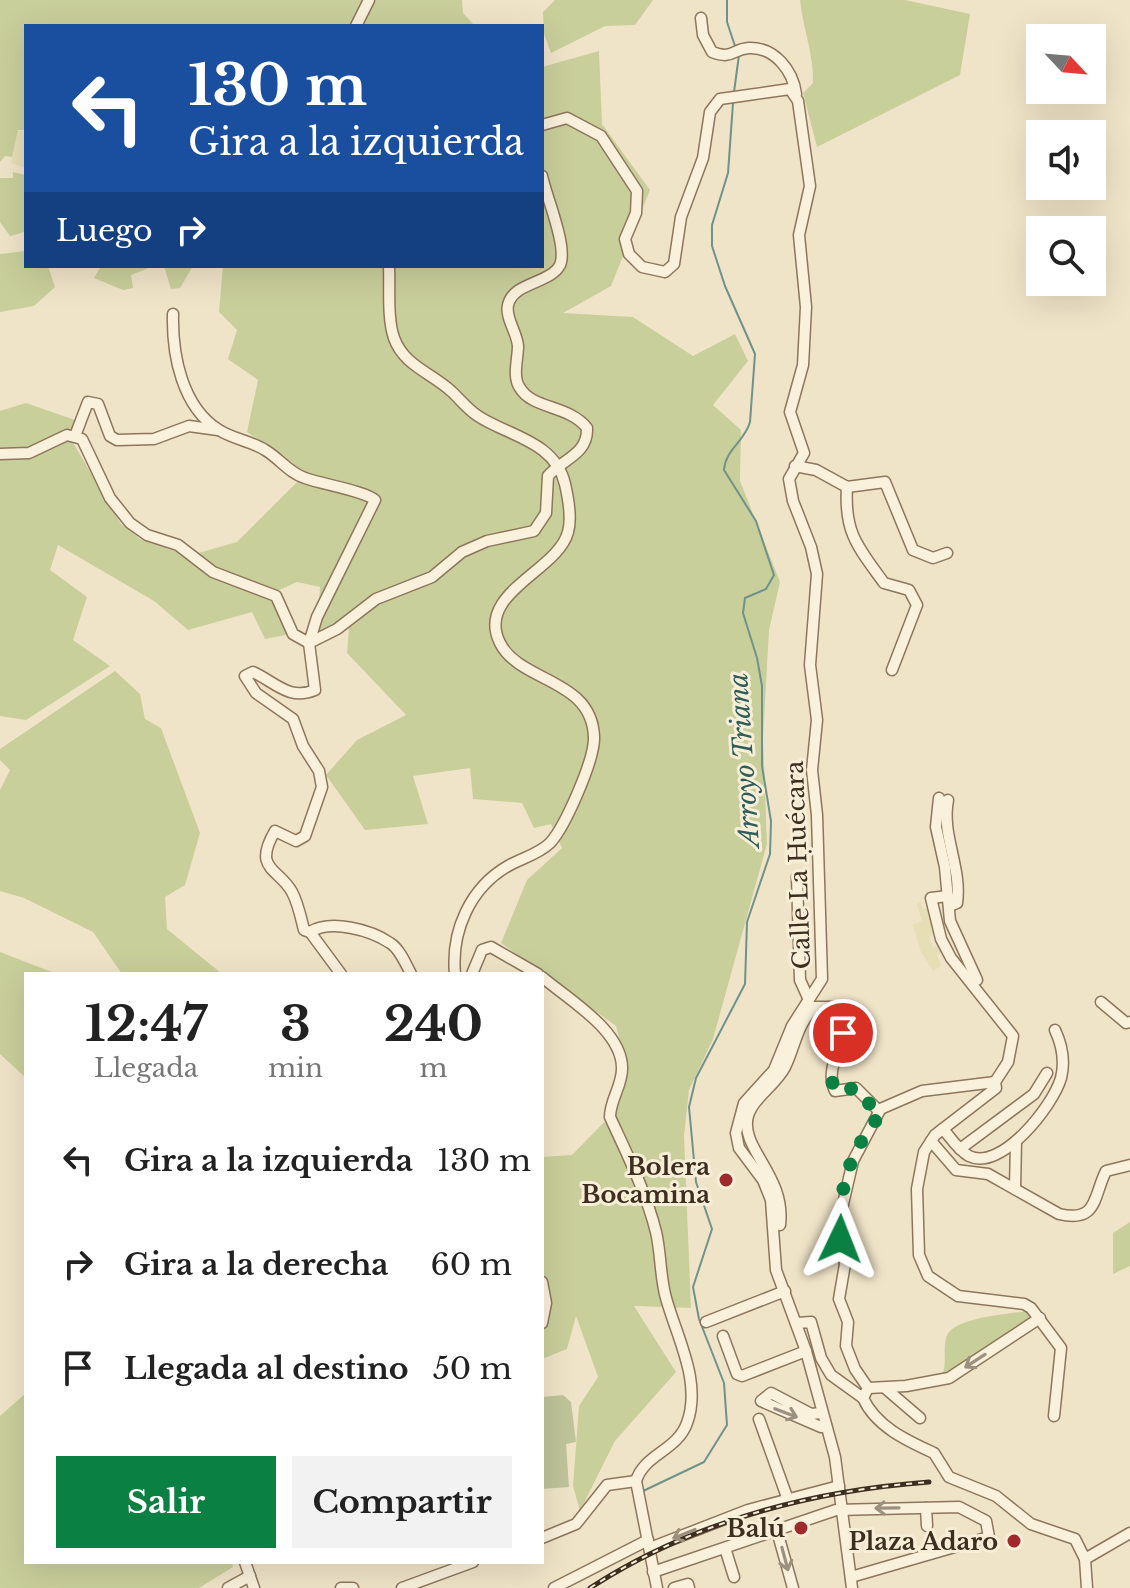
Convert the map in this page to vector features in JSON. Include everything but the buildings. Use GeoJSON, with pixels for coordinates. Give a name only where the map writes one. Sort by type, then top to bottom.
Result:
{"type":"FeatureCollection","features":[{"type":"Feature","properties":{"kind":"street"},"geometry":{"type":"LineString","coordinates":[[357,24],[369,0]]}},
{"type":"Feature","properties":{"kind":"street"},"geometry":{"type":"LineString","coordinates":[[701,18],[707,47],[721,55],[760,49],[781,61],[789,71],[796,94]]}},
{"type":"Feature","properties":{"kind":"street"},"geometry":{"type":"LineString","coordinates":[[544,124],[567,118],[601,136],[637,191],[636,213],[625,239],[629,254],[642,267],[665,272],[674,264],[681,217],[703,158],[713,105],[730,97],[776,88],[790,89],[796,94]]}},
{"type":"Feature","properties":{"kind":"street","name":"Calle La Ḥuécara"},"geometry":{"type":"LineString","coordinates":[[796,94],[810,186],[799,235],[806,326],[802,375],[790,412],[804,453],[789,479],[817,574],[811,678],[817,720],[812,770],[817,815],[822,979],[792,1026],[774,1070],[744,1103],[737,1119],[739,1148],[763,1180],[771,1200],[776,1270],[806,1351],[825,1425],[839,1489],[852,1582]]}},
{"type":"Feature","properties":{"kind":"street"},"geometry":{"type":"LineString","coordinates":[[309,643],[337,629],[376,599],[432,577],[462,552],[487,541],[534,531],[546,513],[548,476],[583,446],[587,428],[571,413],[529,398],[519,388],[518,345],[508,314],[511,297],[554,273],[560,265],[560,239],[544,183]]}},
{"type":"Feature","properties":{"kind":"street"},"geometry":{"type":"LineString","coordinates":[[389,268],[394,338],[411,363],[449,389],[479,417],[540,447],[558,466],[564,481],[569,531],[560,548],[499,607],[496,623],[499,642],[511,656],[573,694],[587,712],[594,736],[592,755],[558,832],[549,844],[491,879],[462,917],[455,942],[455,972]]}},
{"type":"Feature","properties":{"kind":"street"},"geometry":{"type":"LineString","coordinates":[[173,314],[172,335],[183,384],[198,412],[219,430]]}},
{"type":"Feature","properties":{"kind":"street"},"geometry":{"type":"LineString","coordinates":[[75,436],[91,401],[98,404],[110,436],[117,440],[154,439],[189,426],[219,430],[266,450],[298,476],[341,490],[368,494],[375,500],[317,617],[309,643],[315,690],[295,694],[275,687],[253,672],[245,676],[256,693],[293,719],[303,746],[321,777],[319,797],[305,836],[296,841],[277,829],[271,836],[268,867],[291,889],[304,930],[310,932],[328,927],[357,929],[392,943],[410,972]]}},
{"type":"Feature","properties":{"kind":"street"},"geometry":{"type":"LineString","coordinates":[[0,454],[29,453],[67,435],[82,439],[91,452],[110,498],[130,523],[147,535],[178,545],[213,572],[276,596],[293,634],[309,643]]}},
{"type":"Feature","properties":{"kind":"street"},"geometry":{"type":"LineString","coordinates":[[795,466],[821,472],[847,487],[885,482],[913,550],[933,558],[947,553]]}},
{"type":"Feature","properties":{"kind":"street"},"geometry":{"type":"LineString","coordinates":[[847,487],[846,511],[850,536],[884,583],[889,588],[909,590],[917,605],[892,670]]}},
{"type":"Feature","properties":{"kind":"street"},"geometry":{"type":"LineString","coordinates":[[943,799],[936,827],[950,921],[982,992]]}},
{"type":"Feature","properties":{"kind":"street","name":"Calle La Ḥuécara"},"geometry":{"type":"LineString","coordinates":[[797,877],[800,980],[809,1000]]}},
{"type":"Feature","properties":{"kind":"street"},"geometry":{"type":"LineString","coordinates":[[948,901],[931,898],[941,939],[951,958],[982,992],[1013,1036],[1008,1062],[995,1082],[996,1088],[931,1141],[918,1169],[919,1255],[923,1271],[943,1288],[967,1300],[1024,1304],[1040,1318],[1061,1348],[1063,1361],[1054,1416]]}},
{"type":"Feature","properties":{"kind":"street"},"geometry":{"type":"LineString","coordinates":[[310,932],[340,972]]}},
{"type":"Feature","properties":{"kind":"street"},"geometry":{"type":"LineString","coordinates":[[473,972],[482,950],[491,947],[535,972]]}},
{"type":"Feature","properties":{"kind":"street"},"geometry":{"type":"LineString","coordinates":[[544,978],[607,1029],[620,1054],[621,1080],[610,1107],[610,1117],[656,1232],[665,1293],[689,1371],[691,1406],[681,1435],[672,1447],[647,1462],[636,1481],[657,1588]]}},
{"type":"Feature","properties":{"kind":"street"},"geometry":{"type":"LineString","coordinates":[[1101,1002],[1126,1023],[1130,1022]]}},
{"type":"Feature","properties":{"kind":"street"},"geometry":{"type":"LineString","coordinates":[[774,1238],[779,1229],[781,1203],[774,1179],[747,1135],[748,1117],[781,1075],[804,1020],[815,1007],[827,1004],[834,1007],[842,1021],[832,1076],[835,1091],[856,1088],[872,1107],[880,1110]]}},
{"type":"Feature","properties":{"kind":"street"},"geometry":{"type":"LineString","coordinates":[[943,1129],[971,1157],[989,1159],[1016,1141],[1057,1089],[1063,1055],[1055,1030]]}},
{"type":"Feature","properties":{"kind":"street"},"geometry":{"type":"LineString","coordinates":[[960,1149],[1034,1094],[1047,1073]]}},
{"type":"Feature","properties":{"kind":"street"},"geometry":{"type":"LineString","coordinates":[[995,1082],[922,1091],[880,1110],[853,1161],[839,1221],[845,1264],[839,1299],[848,1322],[846,1346],[866,1393],[867,1408],[911,1445],[934,1453],[949,1477],[996,1496],[1031,1524],[1075,1539],[1085,1559],[1087,1588]]}},
{"type":"Feature","properties":{"kind":"street"},"geometry":{"type":"LineString","coordinates":[[931,1141],[956,1170],[988,1174],[1071,1217],[1092,1208],[1106,1171],[1130,1165]]}},
{"type":"Feature","properties":{"kind":"street"},"geometry":{"type":"LineString","coordinates":[[1015,1189],[1016,1141]]}},
{"type":"Feature","properties":{"kind":"street"},"geometry":{"type":"LineString","coordinates":[[706,1322],[785,1291]]}},
{"type":"Feature","properties":{"kind":"street"},"geometry":{"type":"LineString","coordinates":[[544,1292],[544,1313]]}},
{"type":"Feature","properties":{"kind":"street"},"geometry":{"type":"LineString","coordinates":[[797,1323],[811,1322],[821,1358],[831,1375],[866,1393],[949,1378],[1040,1318]]}},
{"type":"Feature","properties":{"kind":"street"},"geometry":{"type":"LineString","coordinates":[[723,1336],[737,1374],[742,1376],[806,1351]]}},
{"type":"Feature","properties":{"kind":"street"},"geometry":{"type":"LineString","coordinates":[[885,1388],[920,1418]]}},
{"type":"Feature","properties":{"kind":"street"},"geometry":{"type":"LineString","coordinates":[[822,1413],[811,1414],[771,1393],[761,1401],[821,1427],[825,1425]]}},
{"type":"Feature","properties":{"kind":"street"},"geometry":{"type":"LineString","coordinates":[[759,1419],[787,1497]]}},
{"type":"Feature","properties":{"kind":"street"},"geometry":{"type":"LineString","coordinates":[[544,1537],[576,1524],[607,1485],[636,1481]]}},
{"type":"Feature","properties":{"kind":"street"},"geometry":{"type":"LineString","coordinates":[[554,1588],[649,1544],[787,1497],[839,1489]]}},
{"type":"Feature","properties":{"kind":"street"},"geometry":{"type":"LineString","coordinates":[[653,1572],[841,1509],[959,1507],[986,1521],[989,1537],[852,1582]]}},
{"type":"Feature","properties":{"kind":"street"},"geometry":{"type":"LineString","coordinates":[[926,1508],[927,1526]]}},
{"type":"Feature","properties":{"kind":"street"},"geometry":{"type":"LineString","coordinates":[[777,1531],[793,1588]]}},
{"type":"Feature","properties":{"kind":"street"},"geometry":{"type":"LineString","coordinates":[[1085,1559],[1127,1535],[1130,1547]]}},
{"type":"Feature","properties":{"kind":"street"},"geometry":{"type":"LineString","coordinates":[[725,1548],[734,1577]]}},
{"type":"Feature","properties":{"kind":"street"},"geometry":{"type":"LineString","coordinates":[[243,1584],[245,1564]]}},
{"type":"Feature","properties":{"kind":"street"},"geometry":{"type":"LineString","coordinates":[[402,1588],[468,1564]]}},
{"type":"Feature","properties":{"kind":"street"},"geometry":{"type":"LineString","coordinates":[[674,1588],[689,1586]]}},
{"type":"Feature","properties":{"kind":"street"},"geometry":{"type":"LineString","coordinates":[[341,1588],[353,1588]]}},
{"type":"Feature","properties":{"kind":"shaded area"},"geometry":{"type":"Polygon","coordinates":[[[18,131],[24,131],[24,167],[11,163],[18,131]]]}},
{"type":"Feature","properties":{"kind":"shaded area"},"geometry":{"type":"Polygon","coordinates":[[[921,902],[923,909],[930,907],[936,933],[929,937],[933,947],[941,944],[944,950],[937,955],[941,966],[933,971],[921,952],[913,925],[922,921],[917,904],[921,902]]]}},
{"type":"Feature","properties":{"kind":"green space"},"geometry":{"type":"Polygon","coordinates":[[[0,0],[462,0],[463,13],[473,24],[24,24],[24,130],[18,130],[12,157],[5,156],[0,162],[0,0]]]}},
{"type":"Feature","properties":{"kind":"green space"},"geometry":{"type":"Polygon","coordinates":[[[555,0],[653,0],[635,25],[605,26],[551,53],[544,34],[543,12],[555,0]]]}},
{"type":"Feature","properties":{"kind":"green space"},"geometry":{"type":"Polygon","coordinates":[[[800,0],[905,0],[970,14],[960,75],[817,147],[803,93],[813,83],[813,73],[800,0]]]}},
{"type":"Feature","properties":{"kind":"green space"},"geometry":{"type":"Polygon","coordinates":[[[599,51],[602,124],[650,190],[611,286],[563,313],[633,317],[693,356],[735,334],[748,361],[713,405],[741,430],[740,481],[780,582],[769,630],[763,738],[767,844],[713,1039],[689,1090],[684,1136],[691,1308],[634,1306],[676,1372],[615,1441],[580,1511],[573,1486],[579,1406],[598,1377],[576,1316],[567,1349],[544,1358],[544,1157],[572,1155],[615,1111],[627,1069],[616,1026],[501,943],[527,880],[562,848],[551,824],[534,828],[522,803],[473,799],[470,768],[413,776],[428,824],[365,830],[326,775],[357,740],[406,715],[347,653],[349,629],[317,632],[320,587],[297,582],[277,591],[291,634],[265,639],[252,612],[188,630],[154,601],[58,545],[50,570],[87,597],[73,640],[110,666],[26,720],[0,716],[0,411],[26,403],[75,420],[72,441],[121,524],[140,539],[188,556],[237,542],[306,473],[247,432],[258,380],[228,359],[237,330],[219,312],[223,268],[544,268],[544,66],[599,51]]]}},
{"type":"Feature","properties":{"kind":"green space"},"geometry":{"type":"Polygon","coordinates":[[[13,172],[24,175],[24,232],[10,236],[0,222],[0,178],[13,178],[13,172]]]}},
{"type":"Feature","properties":{"kind":"green space"},"geometry":{"type":"Polygon","coordinates":[[[24,251],[24,268],[49,268],[55,287],[34,306],[0,312],[0,254],[24,251]]]}},
{"type":"Feature","properties":{"kind":"green space"},"geometry":{"type":"Polygon","coordinates":[[[100,268],[149,268],[131,275],[133,288],[123,290],[94,278],[100,268]]]}},
{"type":"Feature","properties":{"kind":"green space"},"geometry":{"type":"Polygon","coordinates":[[[165,268],[192,268],[180,288],[171,289],[165,268]]]}},
{"type":"Feature","properties":{"kind":"green space"},"geometry":{"type":"Polygon","coordinates":[[[115,671],[140,694],[145,719],[161,728],[200,833],[185,885],[165,897],[167,929],[220,972],[121,972],[93,932],[24,898],[0,891],[0,790],[10,770],[0,760],[0,749],[115,671]]]}},
{"type":"Feature","properties":{"kind":"green space"},"geometry":{"type":"Polygon","coordinates":[[[0,952],[52,972],[24,972],[24,1076],[0,1054],[0,952]]]}},
{"type":"Feature","properties":{"kind":"green space"},"geometry":{"type":"Polygon","coordinates":[[[1130,1222],[1130,1266],[1113,1274],[1113,1233],[1130,1222]]]}},
{"type":"Feature","properties":{"kind":"green space"},"geometry":{"type":"Polygon","coordinates":[[[1028,1311],[1035,1318],[942,1376],[946,1338],[950,1331],[969,1321],[1028,1311]]]}},
{"type":"Feature","properties":{"kind":"green space"},"geometry":{"type":"Polygon","coordinates":[[[24,1395],[24,1564],[232,1564],[233,1567],[199,1588],[0,1588],[0,1416],[24,1395]]]}},
{"type":"Feature","properties":{"kind":"green space"},"geometry":{"type":"Polygon","coordinates":[[[563,1395],[571,1402],[576,1442],[566,1444],[569,1487],[544,1489],[544,1397],[563,1395]]]}},
{"type":"Feature","properties":{"kind":"waterway","name":"Arroyo Triana"},"geometry":{"type":"LineString","coordinates":[[727,0],[727,22],[735,46]]}},
{"type":"Feature","properties":{"kind":"waterway","name":"Arroyo Triana"},"geometry":{"type":"LineString","coordinates":[[734,92],[739,55]]}},
{"type":"Feature","properties":{"kind":"waterway","name":"Arroyo Triana"},"geometry":{"type":"LineString","coordinates":[[641,1492],[704,1462],[727,1425],[724,1383],[699,1319],[693,1287],[712,1229],[696,1182],[689,1107],[696,1078],[745,984],[747,922],[770,854],[771,821],[762,766],[762,686],[743,613],[745,598],[766,589],[774,575],[756,521],[724,470],[728,457],[750,422],[755,354],[725,286],[712,246],[712,225],[728,173],[733,103]]}},
{"type":"Feature","properties":{"kind":"railway"},"geometry":{"type":"LineString","coordinates":[[590,1588],[669,1545],[753,1514],[840,1493],[929,1482]]}},
{"type":"Feature","properties":{"kind":"place","name":"Bolera Bocamina"},"geometry":{"type":"Point","coordinates":[726,1180]}},
{"type":"Feature","properties":{"kind":"place","name":"Balú"},"geometry":{"type":"Point","coordinates":[801,1528]}},
{"type":"Feature","properties":{"kind":"place","name":"Plaza Adaro"},"geometry":{"type":"Point","coordinates":[1014,1541]}},
{"type":"Feature","properties":{"kind":"route"},"geometry":{"type":"LineString","coordinates":[[840,1239],[839,1221],[845,1183],[859,1145],[875,1123],[880,1110],[872,1107],[856,1088],[835,1091],[832,1085],[843,1033]]}}]}
